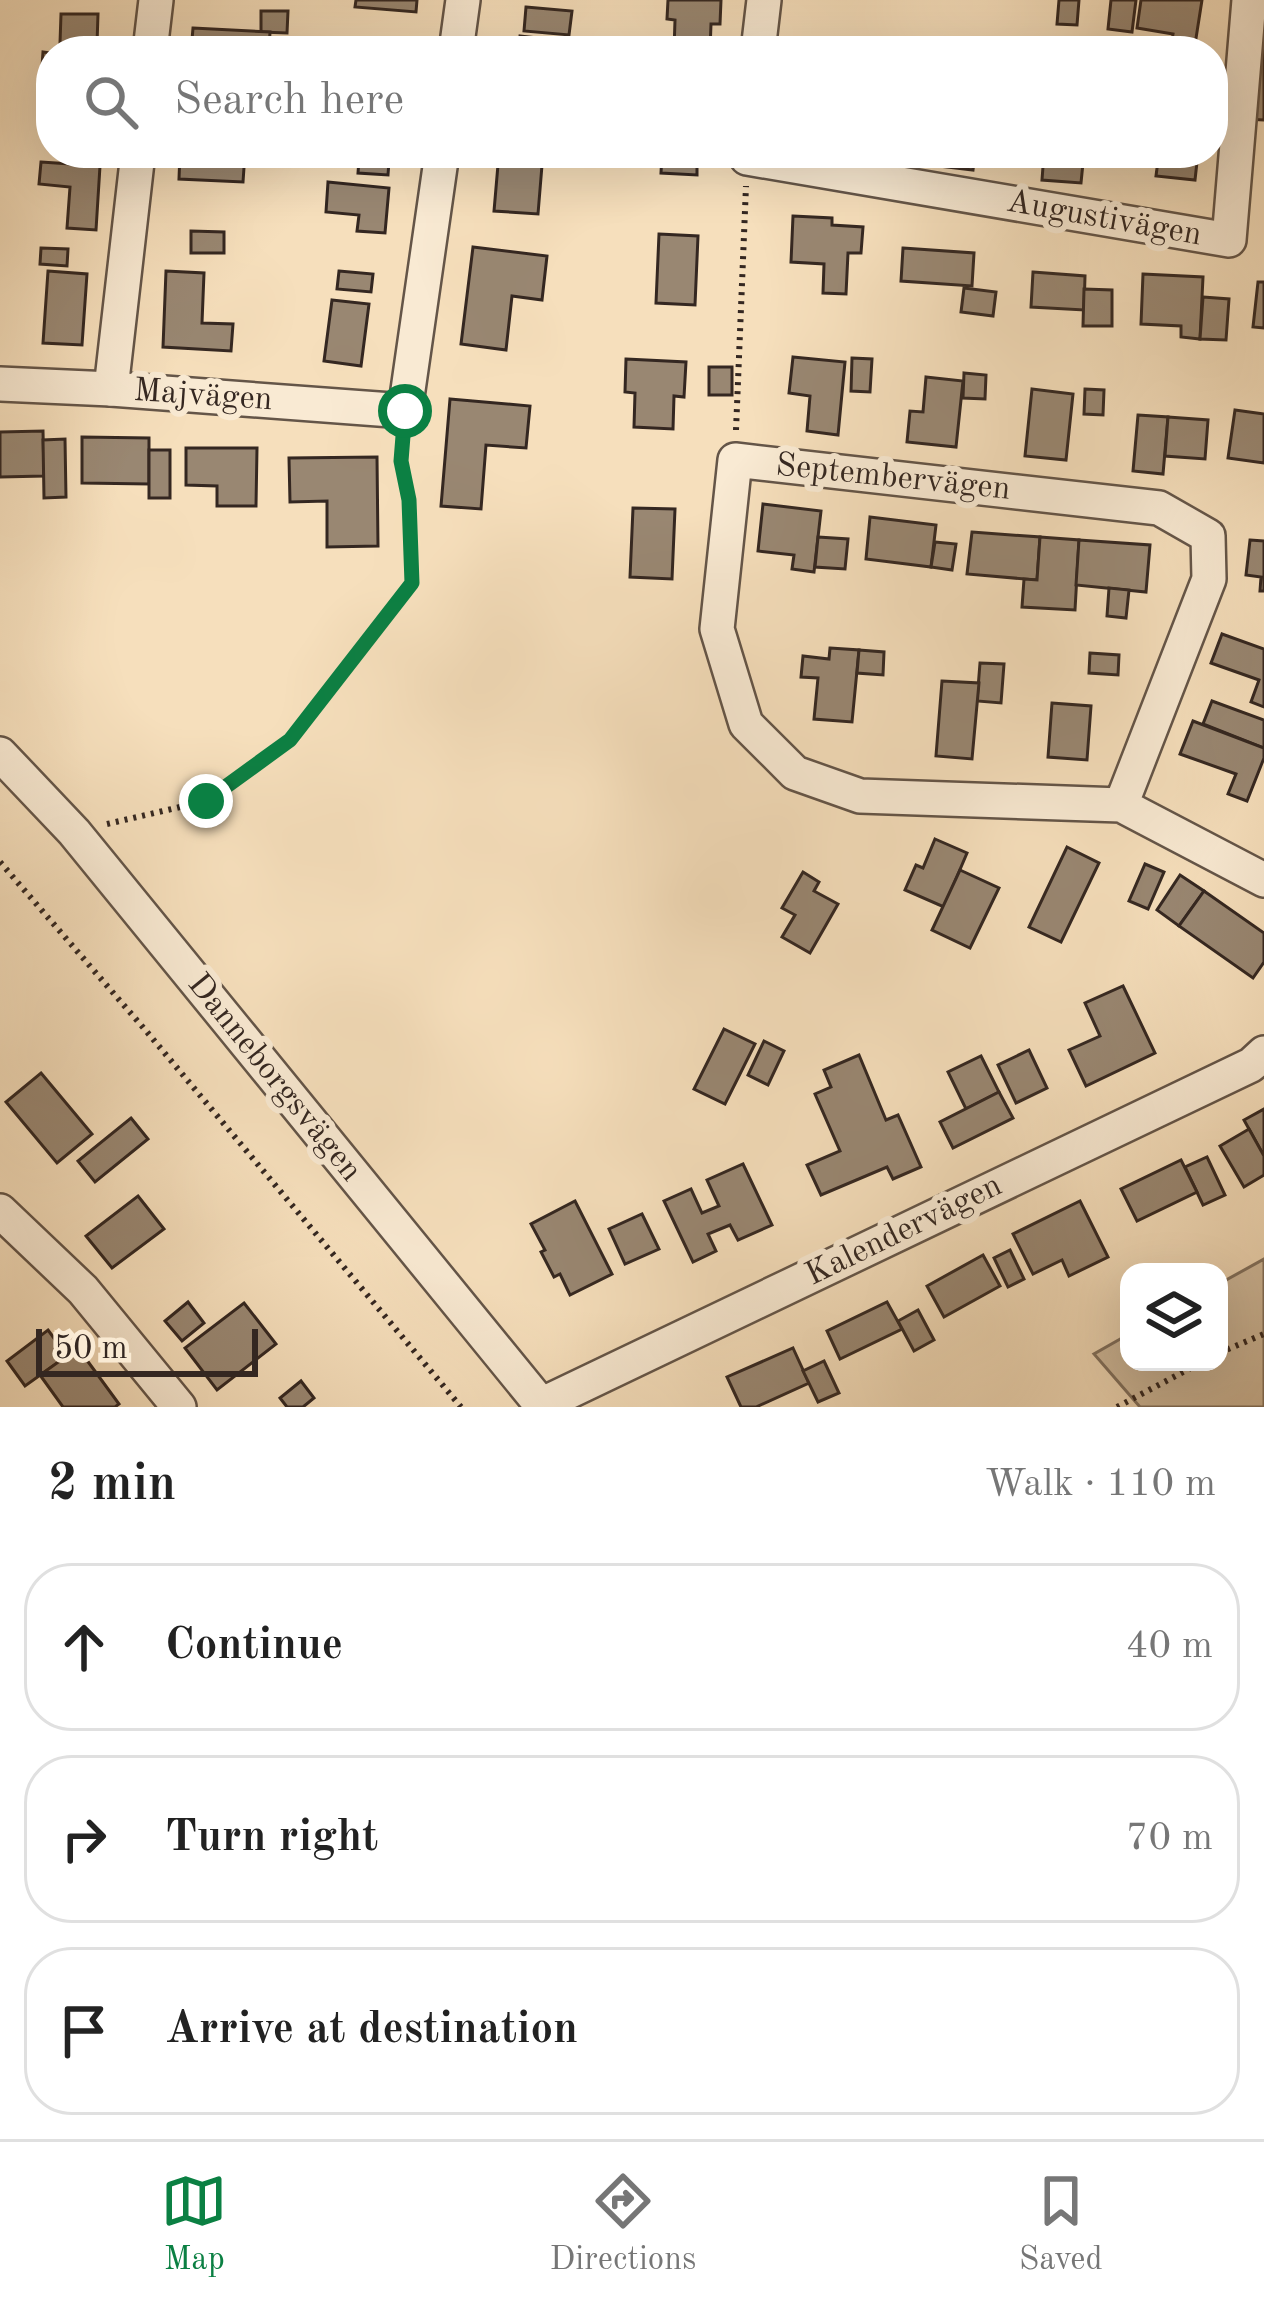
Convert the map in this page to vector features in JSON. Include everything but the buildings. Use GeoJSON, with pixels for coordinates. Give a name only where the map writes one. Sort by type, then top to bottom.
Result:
{"type":"FeatureCollection","features":[{"type":"Feature","properties":{"kind":"street"},"geometry":{"type":"LineString","coordinates":[[152,36],[156,0]]}},
{"type":"Feature","properties":{"kind":"street"},"geometry":{"type":"LineString","coordinates":[[458,36],[463,0]]}},
{"type":"Feature","properties":{"kind":"street"},"geometry":{"type":"LineString","coordinates":[[760,36],[764,0]]}},
{"type":"Feature","properties":{"kind":"street","name":"Augustivägen"},"geometry":{"type":"LineString","coordinates":[[817,168],[1229,240],[1249,0]]}},
{"type":"Feature","properties":{"kind":"street"},"geometry":{"type":"LineString","coordinates":[[111,389],[136,168]]}},
{"type":"Feature","properties":{"kind":"street"},"geometry":{"type":"LineString","coordinates":[[405,411],[440,168]]}},
{"type":"Feature","properties":{"kind":"street","name":"Majvägen"},"geometry":{"type":"LineString","coordinates":[[0,384],[405,411]]}},
{"type":"Feature","properties":{"kind":"street","name":"Septembervägen"},"geometry":{"type":"LineString","coordinates":[[1120,806],[1210,579],[1208,536],[1159,508],[735,460],[717,629],[746,724],[795,773],[860,796],[1120,806],[1264,880]]}},
{"type":"Feature","properties":{"kind":"street","name":"Danneborgsvägen"},"geometry":{"type":"LineString","coordinates":[[0,754],[74,832],[542,1406]]}},
{"type":"Feature","properties":{"kind":"street","name":"Kalendervägen"},"geometry":{"type":"LineString","coordinates":[[542,1406],[1251,1065],[1264,1053]]}},
{"type":"Feature","properties":{"kind":"street"},"geometry":{"type":"LineString","coordinates":[[0,1211],[83,1290],[179,1407]]}},
{"type":"Feature","properties":{"kind":"path"},"geometry":{"type":"LineString","coordinates":[[735,460],[747,168]]}},
{"type":"Feature","properties":{"kind":"path"},"geometry":{"type":"LineString","coordinates":[[74,832],[206,801],[290,740],[412,583],[409,500],[401,461],[405,411]]}},
{"type":"Feature","properties":{"kind":"path"},"geometry":{"type":"LineString","coordinates":[[0,862],[461,1407]]}},
{"type":"Feature","properties":{"kind":"path"},"geometry":{"type":"LineString","coordinates":[[1228,1349],[1264,1334]]}},
{"type":"Feature","properties":{"kind":"path"},"geometry":{"type":"LineString","coordinates":[[1117,1407],[1185,1371]]}},
{"type":"Feature","properties":{"kind":"shaded area"},"geometry":{"type":"Polygon","coordinates":[[[1264,1259],[1264,1407],[1140,1407],[1094,1354],[1120,1339],[1120,1371],[1228,1371],[1228,1279],[1264,1259]]]}},
{"type":"Feature","properties":{"kind":"route"},"geometry":{"type":"LineString","coordinates":[[206,801],[290,740],[412,583],[409,500],[401,461],[405,411]]}}]}
